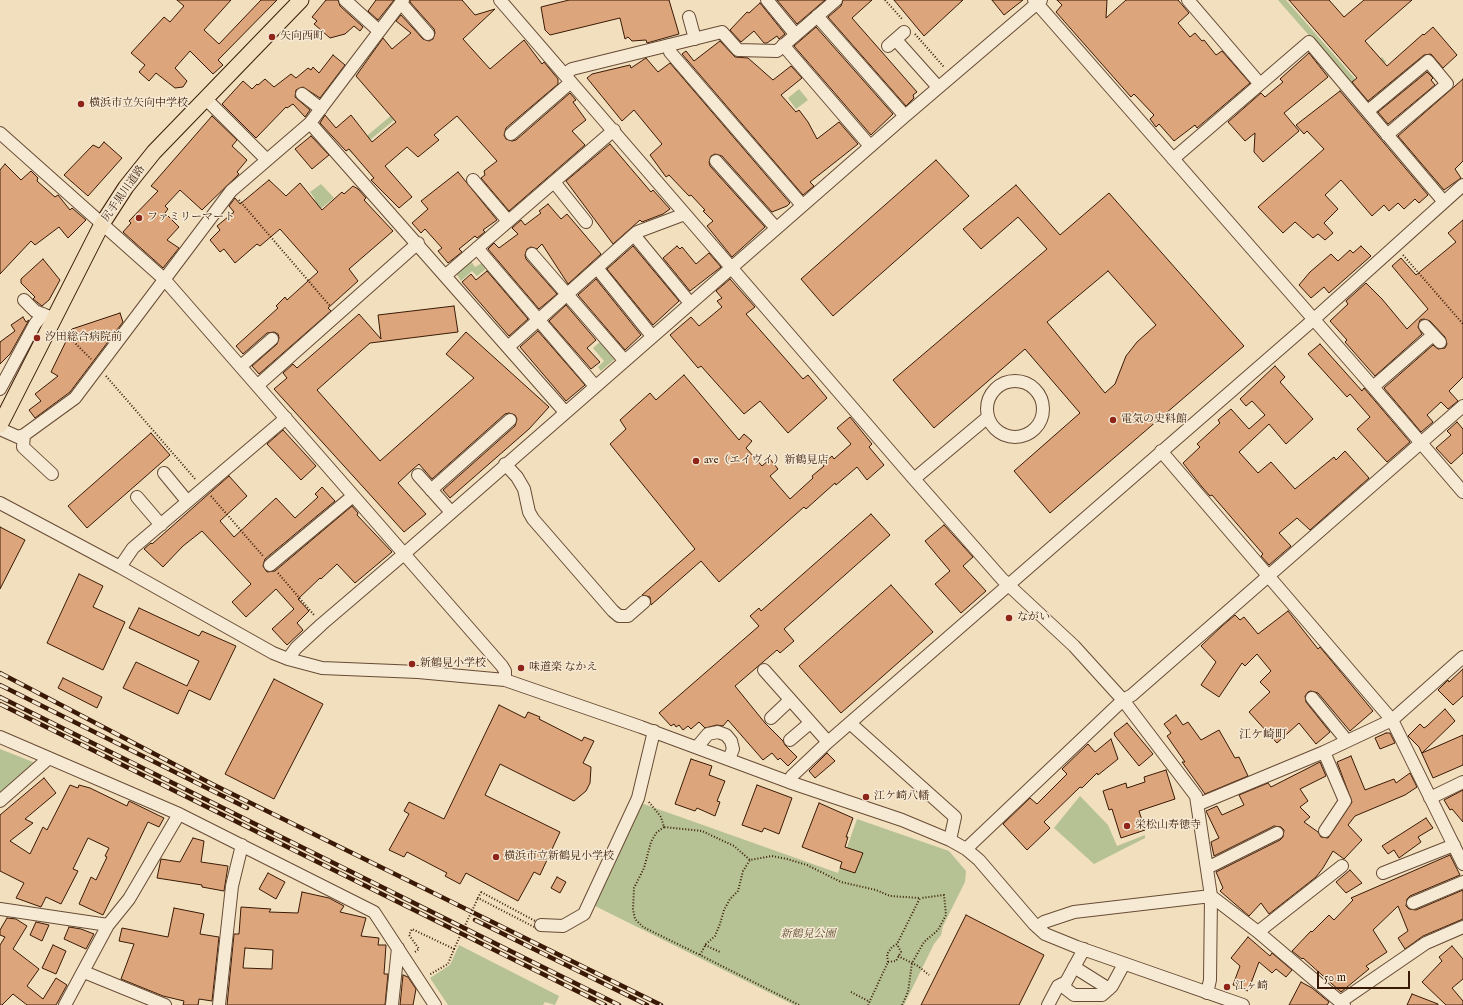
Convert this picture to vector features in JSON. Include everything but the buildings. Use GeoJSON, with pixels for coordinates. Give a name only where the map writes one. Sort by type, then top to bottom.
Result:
{"type":"FeatureCollection","features":[{"type":"Feature","properties":{"kind":"main road","name":"尻手黒川道路"},"geometry":{"type":"LineString","coordinates":[[0,426],[102,224],[126,187],[150,158],[301,0]]}},
{"type":"Feature","properties":{"kind":"street"},"geometry":{"type":"LineString","coordinates":[[345,0],[379,32]]}},
{"type":"Feature","properties":{"kind":"street"},"geometry":{"type":"LineString","coordinates":[[500,0],[1007,585],[1019,593],[1074,646],[1123,700],[1196,796],[1199,804],[1211,896],[1210,980],[1207,993]]}},
{"type":"Feature","properties":{"kind":"street"},"geometry":{"type":"LineString","coordinates":[[767,0],[795,34]]}},
{"type":"Feature","properties":{"kind":"street"},"geometry":{"type":"LineString","coordinates":[[511,134],[568,78],[572,69],[722,32],[738,50],[777,51],[836,0]]}},
{"type":"Feature","properties":{"kind":"street"},"geometry":{"type":"LineString","coordinates":[[1188,0],[1260,84]]}},
{"type":"Feature","properties":{"kind":"street"},"geometry":{"type":"LineString","coordinates":[[0,430],[18,438],[75,398],[231,191],[310,123],[402,1],[428,34]]}},
{"type":"Feature","properties":{"kind":"street"},"geometry":{"type":"LineString","coordinates":[[288,658],[296,648],[322,624],[1037,1],[1463,492]]}},
{"type":"Feature","properties":{"kind":"street"},"geometry":{"type":"LineString","coordinates":[[817,16],[905,116]]}},
{"type":"Feature","properties":{"kind":"street"},"geometry":{"type":"LineString","coordinates":[[689,17],[695,39]]}},
{"type":"Feature","properties":{"kind":"street"},"geometry":{"type":"LineString","coordinates":[[901,34],[938,87]]}},
{"type":"Feature","properties":{"kind":"street"},"geometry":{"type":"LineString","coordinates":[[1173,158],[1309,42],[1444,202]]}},
{"type":"Feature","properties":{"kind":"street"},"geometry":{"type":"LineString","coordinates":[[669,45],[670,52],[802,205]]}},
{"type":"Feature","properties":{"kind":"street"},"geometry":{"type":"LineString","coordinates":[[783,45],[870,146]]}},
{"type":"Feature","properties":{"kind":"street"},"geometry":{"type":"LineString","coordinates":[[1368,111],[1428,61],[1438,72],[1447,84],[1387,135]]}},
{"type":"Feature","properties":{"kind":"street"},"geometry":{"type":"LineString","coordinates":[[302,94],[321,109]]}},
{"type":"Feature","properties":{"kind":"street"},"geometry":{"type":"LineString","coordinates":[[206,99],[267,160]]}},
{"type":"Feature","properties":{"kind":"street"},"geometry":{"type":"LineString","coordinates":[[310,123],[418,243],[565,412]]}},
{"type":"Feature","properties":{"kind":"street"},"geometry":{"type":"LineString","coordinates":[[446,275],[614,130]]}},
{"type":"Feature","properties":{"kind":"street"},"geometry":{"type":"LineString","coordinates":[[0,135],[164,279],[502,666],[505,671],[505,680]]}},
{"type":"Feature","properties":{"kind":"street"},"geometry":{"type":"LineString","coordinates":[[716,161],[776,228]]}},
{"type":"Feature","properties":{"kind":"street"},"geometry":{"type":"LineString","coordinates":[[473,180],[508,222]]}},
{"type":"Feature","properties":{"kind":"street"},"geometry":{"type":"LineString","coordinates":[[554,182],[586,222]]}},
{"type":"Feature","properties":{"kind":"street"},"geometry":{"type":"LineString","coordinates":[[789,782],[792,776],[828,742],[851,724],[1007,585],[1313,320],[1463,185]]}},
{"type":"Feature","properties":{"kind":"street"},"geometry":{"type":"LineString","coordinates":[[508,346],[636,232],[685,214]]}},
{"type":"Feature","properties":{"kind":"street"},"geometry":{"type":"LineString","coordinates":[[634,235],[690,303]]}},
{"type":"Feature","properties":{"kind":"street"},"geometry":{"type":"LineString","coordinates":[[258,385],[418,243]]}},
{"type":"Feature","properties":{"kind":"street"},"geometry":{"type":"LineString","coordinates":[[477,248],[595,386]]}},
{"type":"Feature","properties":{"kind":"street"},"geometry":{"type":"LineString","coordinates":[[532,254],[624,360]]}},
{"type":"Feature","properties":{"kind":"street"},"geometry":{"type":"LineString","coordinates":[[597,268],[652,336]]}},
{"type":"Feature","properties":{"kind":"street"},"geometry":{"type":"LineString","coordinates":[[24,300],[35,311],[53,322]]}},
{"type":"Feature","properties":{"kind":"street"},"geometry":{"type":"LineString","coordinates":[[0,389],[35,324],[53,322]]}},
{"type":"Feature","properties":{"kind":"street"},"geometry":{"type":"LineString","coordinates":[[1373,387],[1433,334]]}},
{"type":"Feature","properties":{"kind":"street"},"geometry":{"type":"LineString","coordinates":[[241,366],[272,339]]}},
{"type":"Feature","properties":{"kind":"street"},"geometry":{"type":"LineString","coordinates":[[1012,381],[1026,384],[1034,389],[1041,399],[1043,408],[1042,418],[1030,433],[1021,437],[1011,437],[1002,434],[994,428],[988,418],[987,408],[989,398],[1002,384],[1012,381]]}},
{"type":"Feature","properties":{"kind":"street"},"geometry":{"type":"LineString","coordinates":[[966,849],[1123,700],[1132,695],[1463,406]]}},
{"type":"Feature","properties":{"kind":"street"},"geometry":{"type":"LineString","coordinates":[[120,567],[133,548],[286,418]]}},
{"type":"Feature","properties":{"kind":"street"},"geometry":{"type":"LineString","coordinates":[[914,479],[988,418]]}},
{"type":"Feature","properties":{"kind":"street"},"geometry":{"type":"LineString","coordinates":[[431,490],[510,420]]}},
{"type":"Feature","properties":{"kind":"street"},"geometry":{"type":"LineString","coordinates":[[24,435],[23,447],[52,474]]}},
{"type":"Feature","properties":{"kind":"street"},"geometry":{"type":"LineString","coordinates":[[1161,451],[1392,720],[1463,864]]}},
{"type":"Feature","properties":{"kind":"street"},"geometry":{"type":"LineString","coordinates":[[506,464],[517,477],[524,489],[529,512],[610,602],[619,616],[623,618],[628,616],[644,602]]}},
{"type":"Feature","properties":{"kind":"street"},"geometry":{"type":"LineString","coordinates":[[164,473],[187,501]]}},
{"type":"Feature","properties":{"kind":"street"},"geometry":{"type":"LineString","coordinates":[[418,475],[451,512]]}},
{"type":"Feature","properties":{"kind":"street"},"geometry":{"type":"LineString","coordinates":[[270,565],[353,496]]}},
{"type":"Feature","properties":{"kind":"street"},"geometry":{"type":"LineString","coordinates":[[137,497],[161,525]]}},
{"type":"Feature","properties":{"kind":"street"},"geometry":{"type":"LineString","coordinates":[[0,502],[120,567],[273,653],[322,668],[418,672],[505,680],[654,731],[789,782],[902,820],[950,840],[966,849],[979,860],[1037,927],[1045,934],[1207,993],[1221,1002],[1243,1005]]}},
{"type":"Feature","properties":{"kind":"street"},"geometry":{"type":"LineString","coordinates":[[1199,804],[1324,752],[1392,720],[1463,657]]}},
{"type":"Feature","properties":{"kind":"street"},"geometry":{"type":"LineString","coordinates":[[764,670],[828,742]]}},
{"type":"Feature","properties":{"kind":"street"},"geometry":{"type":"LineString","coordinates":[[1312,698],[1347,741]]}},
{"type":"Feature","properties":{"kind":"street"},"geometry":{"type":"LineString","coordinates":[[771,718],[790,700]]}},
{"type":"Feature","properties":{"kind":"street"},"geometry":{"type":"LineString","coordinates":[[790,740],[810,722]]}},
{"type":"Feature","properties":{"kind":"street"},"geometry":{"type":"LineString","coordinates":[[851,724],[955,817],[950,840]]}},
{"type":"Feature","properties":{"kind":"street"},"geometry":{"type":"LineString","coordinates":[[541,925],[563,926],[584,914],[640,793],[654,731]]}},
{"type":"Feature","properties":{"kind":"street"},"geometry":{"type":"LineString","coordinates":[[697,747],[708,734],[718,732],[722,733],[726,735],[733,749],[729,759]]}},
{"type":"Feature","properties":{"kind":"street"},"geometry":{"type":"LineString","coordinates":[[0,737],[179,814],[374,912],[435,1005]]}},
{"type":"Feature","properties":{"kind":"street"},"geometry":{"type":"LineString","coordinates":[[1324,752],[1345,801],[1324,831]]}},
{"type":"Feature","properties":{"kind":"street"},"geometry":{"type":"LineString","coordinates":[[0,802],[50,758]]}},
{"type":"Feature","properties":{"kind":"street"},"geometry":{"type":"LineString","coordinates":[[1430,798],[1463,782]]}},
{"type":"Feature","properties":{"kind":"street"},"geometry":{"type":"LineString","coordinates":[[65,1005],[108,925],[129,899],[179,814]]}},
{"type":"Feature","properties":{"kind":"street"},"geometry":{"type":"LineString","coordinates":[[1207,868],[1277,833]]}},
{"type":"Feature","properties":{"kind":"street"},"geometry":{"type":"LineString","coordinates":[[218,1005],[232,886],[242,845]]}},
{"type":"Feature","properties":{"kind":"street"},"geometry":{"type":"LineString","coordinates":[[1383,873],[1454,845]]}},
{"type":"Feature","properties":{"kind":"street"},"geometry":{"type":"LineString","coordinates":[[1258,932],[1342,866]]}},
{"type":"Feature","properties":{"kind":"street"},"geometry":{"type":"LineString","coordinates":[[1413,903],[1463,882]]}},
{"type":"Feature","properties":{"kind":"street"},"geometry":{"type":"LineString","coordinates":[[1037,927],[1044,922],[1074,912],[1211,896],[1258,932],[1342,1003],[1426,943],[1463,928]]}},
{"type":"Feature","properties":{"kind":"street"},"geometry":{"type":"LineString","coordinates":[[2,912],[108,925]]}},
{"type":"Feature","properties":{"kind":"street"},"geometry":{"type":"LineString","coordinates":[[392,1005],[398,948]]}},
{"type":"Feature","properties":{"kind":"street"},"geometry":{"type":"LineString","coordinates":[[1048,1005],[1058,986],[1066,982],[1084,949]]}},
{"type":"Feature","properties":{"kind":"street"},"geometry":{"type":"LineString","coordinates":[[1061,985],[1074,994],[1102,995],[1109,989],[1124,964]]}},
{"type":"Feature","properties":{"kind":"street"},"geometry":{"type":"LineString","coordinates":[[1074,967],[1109,989]]}},
{"type":"Feature","properties":{"kind":"street"},"geometry":{"type":"LineString","coordinates":[[84,972],[165,1005]]}},
{"type":"Feature","properties":{"kind":"path"},"geometry":{"type":"LineString","coordinates":[[885,0],[901,34],[952,76]]}},
{"type":"Feature","properties":{"kind":"path"},"geometry":{"type":"LineString","coordinates":[[231,191],[338,315]]}},
{"type":"Feature","properties":{"kind":"path"},"geometry":{"type":"LineString","coordinates":[[1395,246],[1463,324]]}},
{"type":"Feature","properties":{"kind":"path"},"geometry":{"type":"LineString","coordinates":[[53,322],[72,340]]}},
{"type":"Feature","properties":{"kind":"path"},"geometry":{"type":"LineString","coordinates":[[640,793],[645,796],[661,817],[664,827]]}},
{"type":"Feature","properties":{"kind":"path"},"geometry":{"type":"LineString","coordinates":[[750,860],[734,846],[702,831],[664,827],[656,833],[644,868],[634,888],[633,909],[635,919],[643,927],[799,1005]]}},
{"type":"Feature","properties":{"kind":"path"},"geometry":{"type":"LineString","coordinates":[[700,955],[705,945],[714,936],[730,899],[738,891],[743,871],[750,860],[772,856],[788,859],[807,865],[841,882],[876,890],[890,896],[920,898],[944,895],[946,915],[938,930],[924,942],[912,963],[908,992],[902,1005]]}},
{"type":"Feature","properties":{"kind":"path"},"geometry":{"type":"LineString","coordinates":[[428,976],[448,964],[454,949],[478,898],[481,892],[541,925],[538,929],[478,898]]}},
{"type":"Feature","properties":{"kind":"path"},"geometry":{"type":"LineString","coordinates":[[868,1005],[888,962],[887,954],[892,947],[897,944],[920,898]]}},
{"type":"Feature","properties":{"kind":"path"},"geometry":{"type":"LineString","coordinates":[[413,953],[419,949],[409,935],[412,929],[454,949]]}},
{"type":"Feature","properties":{"kind":"path"},"geometry":{"type":"LineString","coordinates":[[888,962],[896,961],[901,952],[897,944]]}},
{"type":"Feature","properties":{"kind":"path"},"geometry":{"type":"LineString","coordinates":[[705,945],[720,952]]}},
{"type":"Feature","properties":{"kind":"path"},"geometry":{"type":"LineString","coordinates":[[898,956],[912,963],[929,975]]}},
{"type":"Feature","properties":{"kind":"path"},"geometry":{"type":"LineString","coordinates":[[851,992],[870,1002]]}},
{"type":"Feature","properties":{"kind":"green space"},"geometry":{"type":"Polygon","coordinates":[[[1278,0],[1286,0],[1356,80],[1382,57],[1386,62],[1355,88],[1278,0]]]}},
{"type":"Feature","properties":{"kind":"green space"},"geometry":{"type":"Polygon","coordinates":[[[425,87],[428,92],[353,154],[349,151],[425,87]]]}},
{"type":"Feature","properties":{"kind":"green space"},"geometry":{"type":"Polygon","coordinates":[[[799,89],[808,100],[796,109],[788,98],[799,89]]]}},
{"type":"Feature","properties":{"kind":"green space"},"geometry":{"type":"Polygon","coordinates":[[[321,184],[334,198],[313,215],[305,206],[315,199],[310,192],[321,184]]]}},
{"type":"Feature","properties":{"kind":"green space"},"geometry":{"type":"Polygon","coordinates":[[[471,261],[475,267],[482,263],[487,268],[477,276],[472,271],[461,281],[456,273],[471,261]]]}},
{"type":"Feature","properties":{"kind":"green space"},"geometry":{"type":"Polygon","coordinates":[[[600,342],[616,358],[601,371],[598,367],[604,361],[593,348],[600,342]]]}},
{"type":"Feature","properties":{"kind":"green space"},"geometry":{"type":"Polygon","coordinates":[[[0,749],[33,762],[34,766],[0,796],[0,749]]]}},
{"type":"Feature","properties":{"kind":"green space"},"geometry":{"type":"Polygon","coordinates":[[[1080,796],[1108,825],[1117,846],[1145,835],[1145,838],[1094,864],[1054,828],[1080,796]]]}},
{"type":"Feature","properties":{"kind":"green space","name":"新鶴見公園"},"geometry":{"type":"Polygon","coordinates":[[[641,803],[838,873],[857,819],[949,851],[966,871],[965,882],[943,926],[941,935],[934,944],[904,1005],[794,1005],[593,905],[641,803]]]}},
{"type":"Feature","properties":{"kind":"green space"},"geometry":{"type":"Polygon","coordinates":[[[459,945],[559,996],[555,1005],[545,1002],[543,1005],[448,1005],[430,978],[450,965],[459,945]]]}},
{"type":"Feature","properties":{"kind":"railway"},"geometry":{"type":"LineString","coordinates":[[0,673],[212,784],[661,1005]]}},
{"type":"Feature","properties":{"kind":"railway"},"geometry":{"type":"LineString","coordinates":[[0,685],[247,808]]}},
{"type":"Feature","properties":{"kind":"railway"},"geometry":{"type":"LineString","coordinates":[[0,697],[619,1005]]}},
{"type":"Feature","properties":{"kind":"railway"},"geometry":{"type":"LineString","coordinates":[[0,704],[605,1005]]}},
{"type":"Feature","properties":{"kind":"railway"},"geometry":{"type":"LineString","coordinates":[[475,920],[647,1005]]}},
{"type":"Feature","properties":{"kind":"place","name":"矢向西町"},"geometry":{"type":"Point","coordinates":[272,37]}},
{"type":"Feature","properties":{"kind":"place","name":"横浜市立矢向中学校"},"geometry":{"type":"Point","coordinates":[81,104]}},
{"type":"Feature","properties":{"kind":"place","name":"ファミリーマート"},"geometry":{"type":"Point","coordinates":[139,218]}},
{"type":"Feature","properties":{"kind":"place","name":"汐田総合病院前"},"geometry":{"type":"Point","coordinates":[37,338]}},
{"type":"Feature","properties":{"kind":"place","name":"電気の史料館"},"geometry":{"type":"Point","coordinates":[1113,420]}},
{"type":"Feature","properties":{"kind":"place","name":"ave（エイヴイ）新鶴見店"},"geometry":{"type":"Point","coordinates":[696,461]}},
{"type":"Feature","properties":{"kind":"place","name":"ながい"},"geometry":{"type":"Point","coordinates":[1009,618]}},
{"type":"Feature","properties":{"kind":"place","name":"新鶴見小学校"},"geometry":{"type":"Point","coordinates":[412,664]}},
{"type":"Feature","properties":{"kind":"place","name":"味道楽 なかえ"},"geometry":{"type":"Point","coordinates":[521,668]}},
{"type":"Feature","properties":{"kind":"place","name":"江ケ崎八幡"},"geometry":{"type":"Point","coordinates":[866,797]}},
{"type":"Feature","properties":{"kind":"place","name":"栄松山寿徳寺"},"geometry":{"type":"Point","coordinates":[1127,826]}},
{"type":"Feature","properties":{"kind":"place","name":"横浜市立新鶴見小学校"},"geometry":{"type":"Point","coordinates":[496,857]}},
{"type":"Feature","properties":{"kind":"place","name":"江ヶ崎"},"geometry":{"type":"Point","coordinates":[1227,987]}},
{"type":"Feature","properties":{"kind":"district","name":"江ケ崎町"},"geometry":{"type":"Point","coordinates":[1263,736]}}]}
